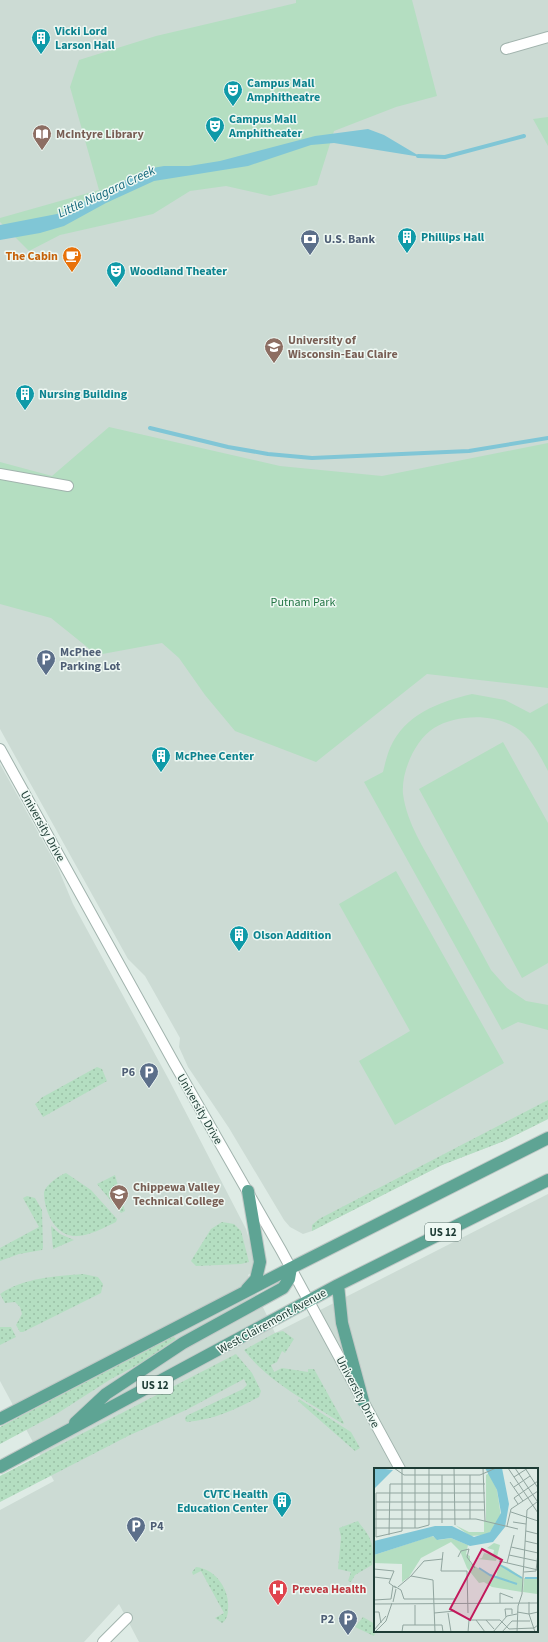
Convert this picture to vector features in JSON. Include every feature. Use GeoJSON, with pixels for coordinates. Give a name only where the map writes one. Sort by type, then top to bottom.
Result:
{"type":"FeatureCollection","features":[{"type":"Feature","properties":{"kind":"main road"},"geometry":{"type":"LineString","coordinates":[[0,1419],[291,1268],[548,1138]]}},
{"type":"Feature","properties":{"kind":"main road","name":"West Clairemont Avenue"},"geometry":{"type":"LineString","coordinates":[[0,1467],[63,1435],[338,1285],[548,1180]]}},
{"type":"Feature","properties":{"kind":"main road"},"geometry":{"type":"LineString","coordinates":[[243,1293],[256,1279],[260,1262],[248,1191]]}},
{"type":"Feature","properties":{"kind":"main road"},"geometry":{"type":"LineString","coordinates":[[63,1435],[106,1394],[120,1383],[136,1375],[201,1332],[283,1288],[289,1279],[291,1268]]}},
{"type":"Feature","properties":{"kind":"main road"},"geometry":{"type":"LineString","coordinates":[[338,1285],[342,1323],[363,1401]]}},
{"type":"Feature","properties":{"kind":"street"},"geometry":{"type":"LineString","coordinates":[[506,49],[548,37]]}},
{"type":"Feature","properties":{"kind":"street"},"geometry":{"type":"LineString","coordinates":[[0,474],[68,486]]}},
{"type":"Feature","properties":{"kind":"street","name":"University Drive"},"geometry":{"type":"LineString","coordinates":[[0,749],[177,1070],[291,1268],[399,1468]]}},
{"type":"Feature","properties":{"kind":"street"},"geometry":{"type":"LineString","coordinates":[[103,1642],[127,1618]]}},
{"type":"Feature","properties":{"kind":"shaded area","name":"University of Wisconsin-Eau Claire"},"geometry":{"type":"Polygon","coordinates":[[[0,0],[548,0],[548,1119],[504,1141],[442,1165],[312,1231],[303,1234],[290,1227],[284,1220],[229,1128],[188,1067],[179,1047],[180,1038],[145,976],[128,959],[0,729],[0,0]]]}},
{"type":"Feature","properties":{"kind":"shaded area","name":"Chippewa Valley Technical College"},"geometry":{"type":"Polygon","coordinates":[[[0,764],[58,868],[73,904],[168,1078],[246,1229],[253,1253],[254,1271],[248,1275],[275,1333],[548,1194],[548,1642],[139,1642],[119,1604],[84,1642],[0,1642],[0,1510],[54,1481],[0,1381],[0,764]]]}},
{"type":"Feature","properties":{"kind":"green space"},"geometry":{"type":"Polygon","coordinates":[[[296,0],[412,0],[437,96],[396,107],[334,131],[317,185],[270,196],[226,186],[190,191],[153,214],[60,235],[29,251],[0,222],[0,218],[99,190],[70,87],[79,60],[156,36],[296,3],[296,0]]]}},
{"type":"Feature","properties":{"kind":"green space"},"geometry":{"type":"Polygon","coordinates":[[[548,117],[548,146],[533,119],[548,117]]]}},
{"type":"Feature","properties":{"kind":"green space","name":"Putnam Park"},"geometry":{"type":"Polygon","coordinates":[[[109,427],[280,466],[382,476],[548,443],[548,688],[427,674],[316,762],[235,731],[205,695],[179,658],[162,643],[97,655],[51,618],[0,604],[0,462],[52,476],[109,427]]]}},
{"type":"Feature","properties":{"kind":"green space"},"geometry":{"type":"Polygon","coordinates":[[[472,694],[505,700],[530,713],[548,703],[548,771],[531,741],[514,726],[480,717],[455,720],[434,728],[427,733],[415,748],[404,776],[403,794],[405,805],[417,836],[491,970],[507,988],[526,1001],[548,1005],[548,1030],[518,1022],[502,1030],[364,782],[383,772],[389,751],[396,736],[404,726],[424,711],[447,701],[472,694]]]}},
{"type":"Feature","properties":{"kind":"green space"},"geometry":{"type":"Polygon","coordinates":[[[503,742],[548,823],[548,963],[522,978],[419,789],[503,742]]]}},
{"type":"Feature","properties":{"kind":"green space"},"geometry":{"type":"Polygon","coordinates":[[[396,871],[504,1063],[395,1125],[359,1061],[410,1031],[339,904],[396,871]]]}},
{"type":"Feature","properties":{"kind":"green space"},"geometry":{"type":"Polygon","coordinates":[[[97,1067],[102,1069],[107,1081],[43,1117],[35,1104],[41,1098],[97,1067]]]}},
{"type":"Feature","properties":{"kind":"green space"},"geometry":{"type":"Polygon","coordinates":[[[548,1100],[548,1119],[504,1141],[442,1165],[312,1231],[312,1225],[319,1219],[548,1100]]]}},
{"type":"Feature","properties":{"kind":"green space"},"geometry":{"type":"Polygon","coordinates":[[[66,1173],[91,1190],[117,1219],[116,1222],[95,1232],[79,1236],[73,1236],[60,1231],[55,1226],[48,1214],[44,1200],[44,1193],[50,1184],[66,1173]]]}},
{"type":"Feature","properties":{"kind":"green space"},"geometry":{"type":"Polygon","coordinates":[[[115,1175],[125,1211],[121,1213],[97,1184],[115,1175]]]}},
{"type":"Feature","properties":{"kind":"green space"},"geometry":{"type":"Polygon","coordinates":[[[27,1196],[35,1198],[42,1210],[43,1248],[42,1250],[19,1254],[0,1261],[0,1248],[39,1227],[23,1198],[27,1196]]]}},
{"type":"Feature","properties":{"kind":"green space"},"geometry":{"type":"Polygon","coordinates":[[[222,1222],[234,1224],[241,1231],[249,1262],[241,1264],[196,1266],[191,1261],[211,1229],[222,1222]]]}},
{"type":"Feature","properties":{"kind":"green space"},"geometry":{"type":"Polygon","coordinates":[[[51,1226],[60,1234],[74,1240],[53,1249],[51,1226]]]}},
{"type":"Feature","properties":{"kind":"green space"},"geometry":{"type":"Polygon","coordinates":[[[83,1274],[98,1277],[103,1284],[101,1293],[23,1332],[20,1332],[16,1325],[22,1314],[20,1307],[15,1302],[5,1303],[0,1294],[19,1284],[29,1281],[83,1274]]]}},
{"type":"Feature","properties":{"kind":"green space"},"geometry":{"type":"Polygon","coordinates":[[[0,1327],[11,1327],[16,1337],[0,1345],[0,1327]]]}},
{"type":"Feature","properties":{"kind":"green space"},"geometry":{"type":"Polygon","coordinates":[[[283,1331],[294,1339],[285,1353],[282,1351],[277,1362],[271,1365],[274,1372],[282,1368],[308,1372],[308,1369],[314,1369],[344,1423],[343,1424],[303,1400],[277,1382],[254,1362],[244,1350],[275,1333],[283,1331]]]}},
{"type":"Feature","properties":{"kind":"green space"},"geometry":{"type":"Polygon","coordinates":[[[173,1336],[176,1339],[143,1362],[111,1379],[58,1413],[0,1444],[0,1427],[173,1336]]]}},
{"type":"Feature","properties":{"kind":"green space"},"geometry":{"type":"Polygon","coordinates":[[[236,1354],[252,1373],[261,1391],[259,1397],[233,1410],[216,1416],[197,1421],[187,1422],[185,1420],[186,1416],[243,1389],[247,1385],[244,1379],[186,1410],[130,1435],[0,1502],[0,1476],[236,1354]]]}},
{"type":"Feature","properties":{"kind":"green space"},"geometry":{"type":"Polygon","coordinates":[[[299,1399],[351,1432],[360,1448],[355,1451],[298,1401],[299,1399]]]}},
{"type":"Feature","properties":{"kind":"green space"},"geometry":{"type":"Polygon","coordinates":[[[358,1521],[370,1539],[373,1552],[373,1561],[372,1565],[355,1575],[351,1582],[348,1581],[351,1572],[338,1569],[341,1537],[339,1528],[358,1521]]]}},
{"type":"Feature","properties":{"kind":"green space"},"geometry":{"type":"Polygon","coordinates":[[[196,1567],[210,1572],[224,1588],[227,1595],[228,1611],[226,1619],[222,1623],[215,1618],[224,1613],[201,1571],[193,1575],[192,1572],[196,1567]]]}},
{"type":"Feature","properties":{"kind":"green space"},"geometry":{"type":"Polygon","coordinates":[[[363,1617],[374,1623],[374,1632],[376,1632],[374,1636],[355,1627],[363,1617]]]}},
{"type":"Feature","properties":{"kind":"water"},"geometry":{"type":"Polygon","coordinates":[[[368,129],[384,135],[421,157],[334,143],[311,145],[248,166],[154,181],[106,203],[64,226],[40,233],[0,240],[0,225],[62,213],[147,169],[164,166],[189,166],[220,161],[315,136],[368,129]]]}},
{"type":"Feature","properties":{"kind":"waterway","name":"Little Niagara Creek"},"geometry":{"type":"LineString","coordinates":[[418,156],[445,157],[524,136]]}},
{"type":"Feature","properties":{"kind":"waterway"},"geometry":{"type":"LineString","coordinates":[[150,428],[228,447],[268,454],[312,458],[469,451],[548,438]]}},
{"type":"Feature","properties":{"kind":"place","name":"Vicki Lord Larson Hall"},"geometry":{"type":"Point","coordinates":[41,55]}},
{"type":"Feature","properties":{"kind":"place","name":"Campus Mall Amphitheatre"},"geometry":{"type":"Point","coordinates":[233,107]}},
{"type":"Feature","properties":{"kind":"place","name":"Campus Mall Amphitheater"},"geometry":{"type":"Point","coordinates":[215,143]}},
{"type":"Feature","properties":{"kind":"place","name":"McIntyre Library"},"geometry":{"type":"Point","coordinates":[42,151]}},
{"type":"Feature","properties":{"kind":"place","name":"Phillips Hall"},"geometry":{"type":"Point","coordinates":[407,254]}},
{"type":"Feature","properties":{"kind":"place","name":"U.S. Bank"},"geometry":{"type":"Point","coordinates":[310,256]}},
{"type":"Feature","properties":{"kind":"place","name":"The Cabin"},"geometry":{"type":"Point","coordinates":[72,273]}},
{"type":"Feature","properties":{"kind":"place","name":"Woodland Theater"},"geometry":{"type":"Point","coordinates":[116,288]}},
{"type":"Feature","properties":{"kind":"place","name":"University of Wisconsin-Eau Claire"},"geometry":{"type":"Point","coordinates":[274,364]}},
{"type":"Feature","properties":{"kind":"place","name":"Nursing Building"},"geometry":{"type":"Point","coordinates":[25,411]}},
{"type":"Feature","properties":{"kind":"place","name":"McPhee Parking Lot"},"geometry":{"type":"Point","coordinates":[46,676]}},
{"type":"Feature","properties":{"kind":"place","name":"McPhee Center"},"geometry":{"type":"Point","coordinates":[161,773]}},
{"type":"Feature","properties":{"kind":"place","name":"Olson Addition"},"geometry":{"type":"Point","coordinates":[239,952]}},
{"type":"Feature","properties":{"kind":"place","name":"P6"},"geometry":{"type":"Point","coordinates":[149,1089]}},
{"type":"Feature","properties":{"kind":"place","name":"Chippewa Valley Technical College"},"geometry":{"type":"Point","coordinates":[119,1211]}},
{"type":"Feature","properties":{"kind":"place","name":"CVTC Health Education Center"},"geometry":{"type":"Point","coordinates":[282,1518]}},
{"type":"Feature","properties":{"kind":"place","name":"P4"},"geometry":{"type":"Point","coordinates":[136,1543]}},
{"type":"Feature","properties":{"kind":"place","name":"Prevea Health"},"geometry":{"type":"Point","coordinates":[278,1606]}},
{"type":"Feature","properties":{"kind":"place","name":"P2"},"geometry":{"type":"Point","coordinates":[348,1636]}}]}
